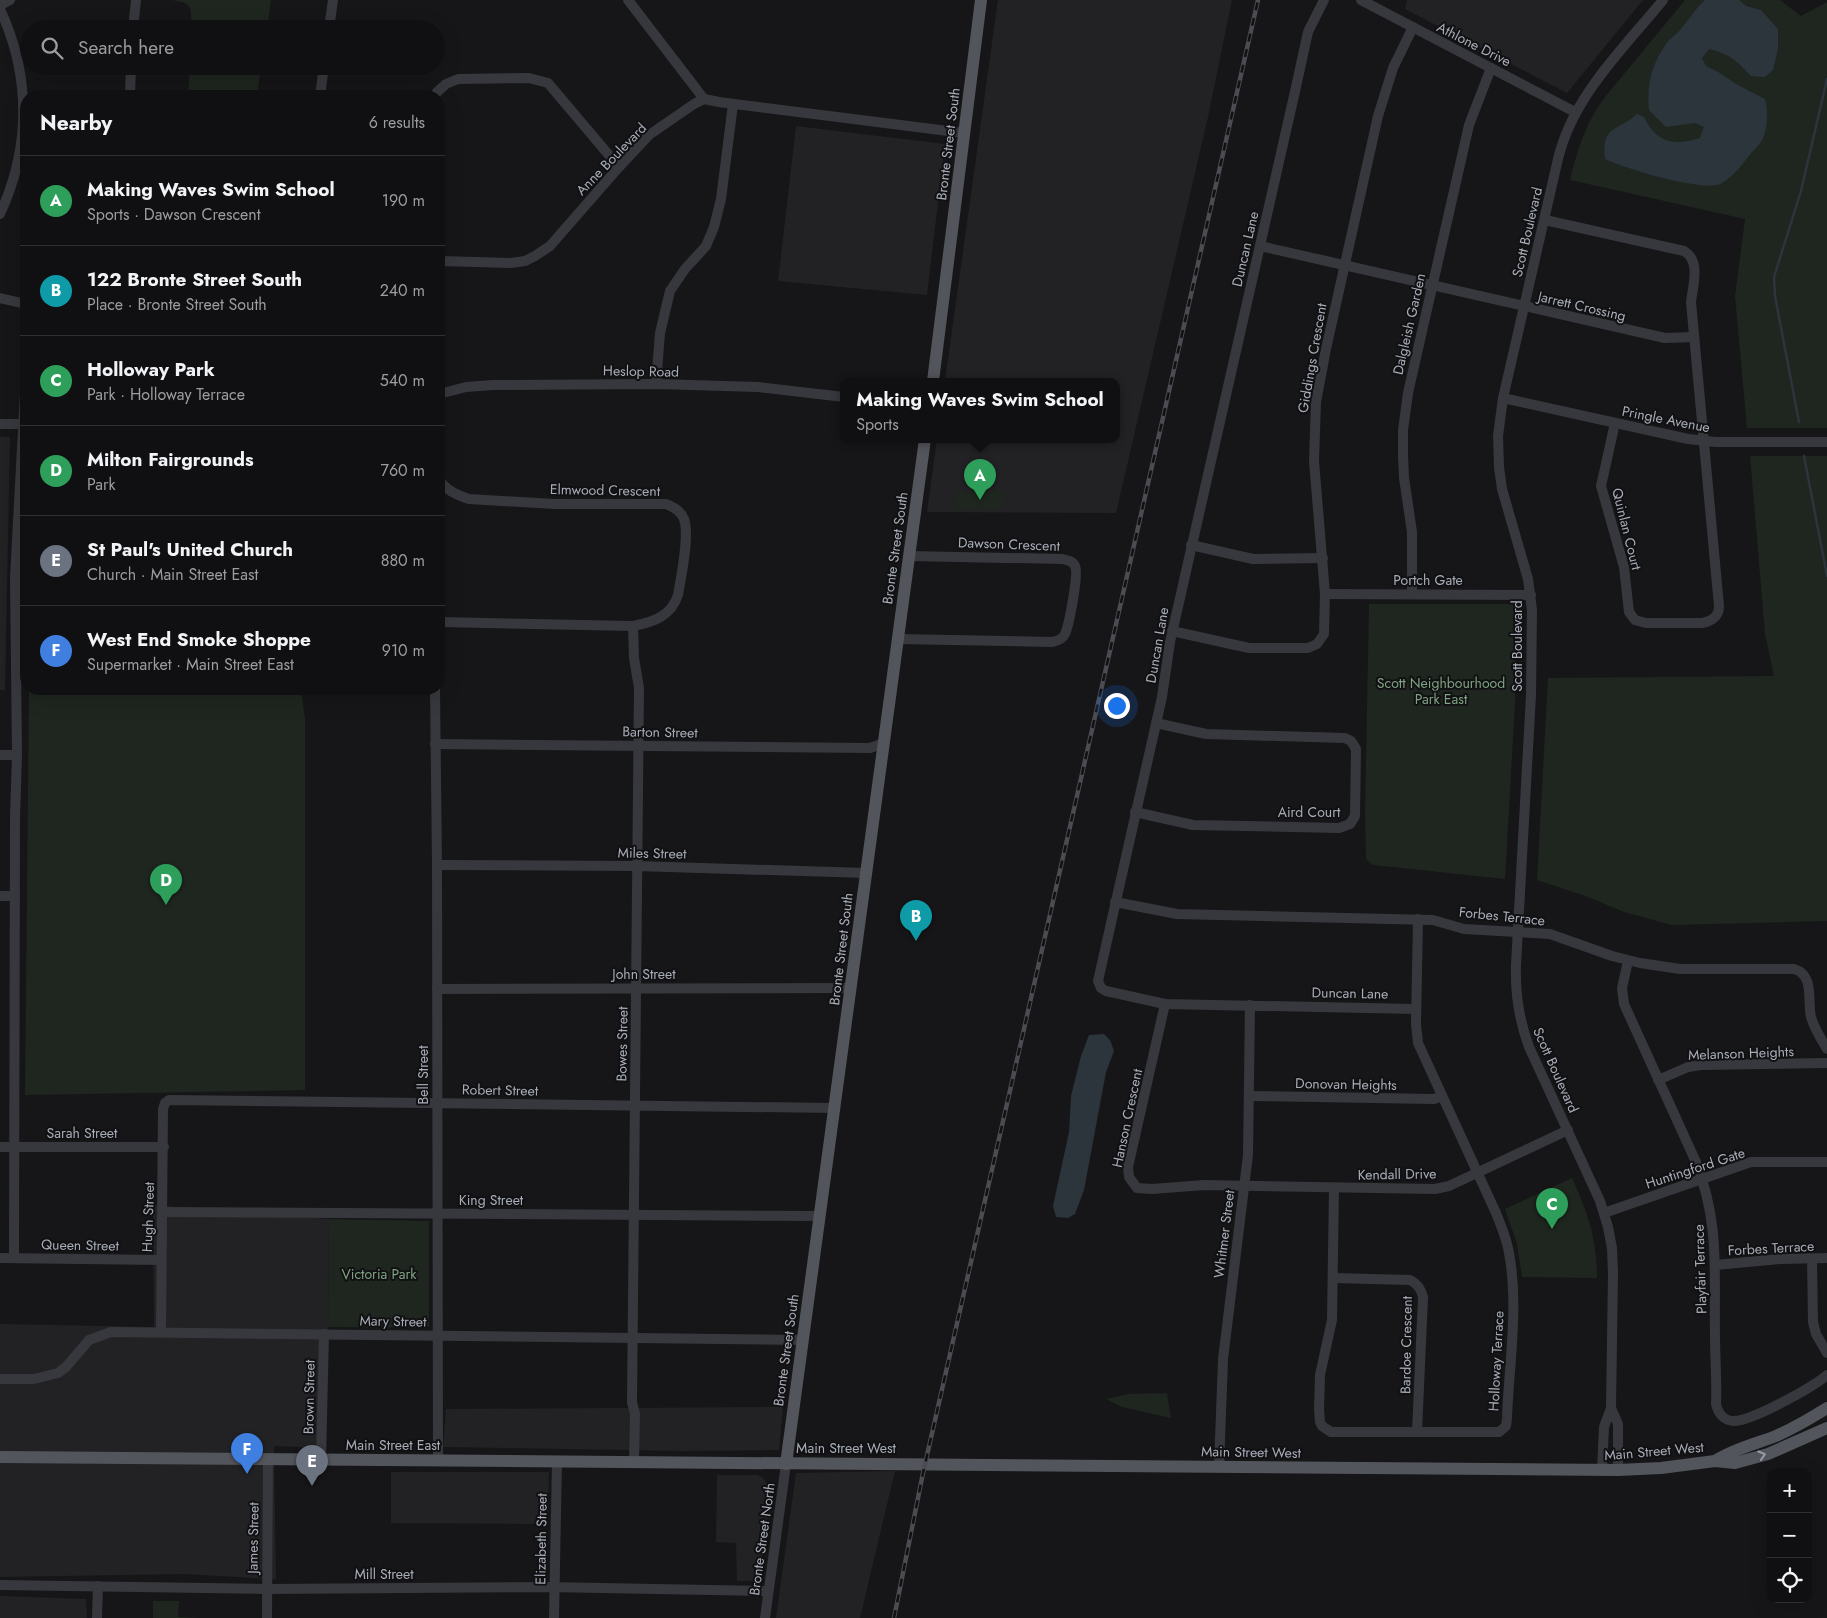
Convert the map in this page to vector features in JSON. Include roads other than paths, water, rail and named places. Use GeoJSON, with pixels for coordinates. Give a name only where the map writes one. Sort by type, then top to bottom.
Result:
{"type":"FeatureCollection","features":[{"type":"Feature","properties":{"kind":"main road","name":"Bronte Street South"},"geometry":{"type":"LineString","coordinates":[[933,378],[981,0]]}},
{"type":"Feature","properties":{"kind":"main road","name":"Bronte Street South"},"geometry":{"type":"LineString","coordinates":[[786,1464],[924,443]]}},
{"type":"Feature","properties":{"kind":"main road","name":"Main Street West"},"geometry":{"type":"LineString","coordinates":[[1715,1461],[1733,1450],[1775,1436],[1797,1426],[1822,1411]]}},
{"type":"Feature","properties":{"kind":"main road","name":"Main Street West"},"geometry":{"type":"LineString","coordinates":[[786,1464],[1618,1470],[1661,1468],[1715,1461],[1735,1463],[1795,1443],[1827,1428]]}},
{"type":"Feature","properties":{"kind":"main road","name":"Main Street East"},"geometry":{"type":"LineString","coordinates":[[0,1457],[786,1464]]}},
{"type":"Feature","properties":{"kind":"street"},"geometry":{"type":"LineString","coordinates":[[0,5],[10,0]]}},
{"type":"Feature","properties":{"kind":"street"},"geometry":{"type":"LineString","coordinates":[[134,20],[136,0]]}},
{"type":"Feature","properties":{"kind":"street"},"geometry":{"type":"LineString","coordinates":[[330,20],[333,0]]}},
{"type":"Feature","properties":{"kind":"street"},"geometry":{"type":"LineString","coordinates":[[628,0],[704,99],[964,133]]}},
{"type":"Feature","properties":{"kind":"street","name":"Duncan Lane"},"geometry":{"type":"LineString","coordinates":[[1324,0],[1308,32],[1172,631],[1156,723],[1114,902],[1099,973],[1099,984],[1106,991],[1165,1004],[1416,1008]]}},
{"type":"Feature","properties":{"kind":"street","name":"Athlone Drive"},"geometry":{"type":"LineString","coordinates":[[1361,0],[1575,112]]}},
{"type":"Feature","properties":{"kind":"street","name":"Scott Boulevard"},"geometry":{"type":"LineString","coordinates":[[1602,1470],[1604,1427],[1610,1408],[1612,1258],[1610,1239],[1600,1201],[1529,1047],[1521,1025],[1516,986],[1531,695],[1532,624],[1531,596],[1500,473],[1498,436],[1503,398],[1561,147],[1575,112],[1586,94],[1663,0]]}},
{"type":"Feature","properties":{"kind":"street"},"geometry":{"type":"LineString","coordinates":[[0,10],[12,39],[20,71]]}},
{"type":"Feature","properties":{"kind":"street","name":"Giddings Crescent"},"geometry":{"type":"LineString","coordinates":[[1172,631],[1243,648],[1304,648],[1313,646],[1321,640],[1324,634],[1325,594],[1323,558],[1315,475],[1315,409],[1326,349],[1378,116],[1393,68],[1413,27]]}},
{"type":"Feature","properties":{"kind":"street","name":"Dalgleish Garden"},"geometry":{"type":"LineString","coordinates":[[1412,594],[1412,532],[1404,478],[1403,430],[1409,386],[1468,125],[1491,68]]}},
{"type":"Feature","properties":{"kind":"street"},"geometry":{"type":"LineString","coordinates":[[21,75],[23,90]]}},
{"type":"Feature","properties":{"kind":"street"},"geometry":{"type":"LineString","coordinates":[[130,90],[131,75]]}},
{"type":"Feature","properties":{"kind":"street"},"geometry":{"type":"LineString","coordinates":[[321,90],[323,75]]}},
{"type":"Feature","properties":{"kind":"street"},"geometry":{"type":"LineString","coordinates":[[439,90],[446,84],[458,79],[529,78],[548,83],[618,167]]}},
{"type":"Feature","properties":{"kind":"street","name":"Anne Boulevard"},"geometry":{"type":"LineString","coordinates":[[445,261],[511,263],[525,261],[535,256],[550,246],[618,167],[650,135],[704,99]]}},
{"type":"Feature","properties":{"kind":"street"},"geometry":{"type":"LineString","coordinates":[[657,384],[656,371],[660,333],[670,291],[685,269],[706,246],[714,227],[721,199],[734,104]]}},
{"type":"Feature","properties":{"kind":"street"},"geometry":{"type":"LineString","coordinates":[[0,214],[8,198],[20,152]]}},
{"type":"Feature","properties":{"kind":"street","name":"Quinlan Court"},"geometry":{"type":"LineString","coordinates":[[1544,220],[1688,254],[1693,260],[1691,302],[1719,610],[1714,619],[1702,623],[1640,622],[1631,616],[1624,567],[1601,486],[1615,423]]}},
{"type":"Feature","properties":{"kind":"street","name":"Jarrett Crossing"},"geometry":{"type":"LineString","coordinates":[[1260,246],[1665,338],[1694,337]]}},
{"type":"Feature","properties":{"kind":"street"},"geometry":{"type":"LineString","coordinates":[[0,298],[20,303]]}},
{"type":"Feature","properties":{"kind":"street","name":"Heslop Road"},"geometry":{"type":"LineString","coordinates":[[445,392],[466,387],[493,385],[657,384],[758,387],[840,397]]}},
{"type":"Feature","properties":{"kind":"street","name":"Pringle Avenue"},"geometry":{"type":"LineString","coordinates":[[1503,398],[1688,439],[1704,441],[1827,442]]}},
{"type":"Feature","properties":{"kind":"street"},"geometry":{"type":"LineString","coordinates":[[0,424],[20,424]]}},
{"type":"Feature","properties":{"kind":"street","name":"Elmwood Crescent"},"geometry":{"type":"LineString","coordinates":[[445,486],[457,495],[469,499],[555,504],[666,504],[676,508],[684,518],[686,529],[678,595],[675,604],[667,614],[649,623],[634,626],[445,622]]}},
{"type":"Feature","properties":{"kind":"street"},"geometry":{"type":"LineString","coordinates":[[14,1258],[15,818],[17,755],[15,578],[20,501]]}},
{"type":"Feature","properties":{"kind":"street"},"geometry":{"type":"LineString","coordinates":[[1192,545],[1253,559],[1323,558]]}},
{"type":"Feature","properties":{"kind":"street","name":"Dawson Crescent"},"geometry":{"type":"LineString","coordinates":[[898,639],[1054,642],[1065,634],[1077,578],[1075,565],[1062,559],[909,556]]}},
{"type":"Feature","properties":{"kind":"street","name":"Portch Gate"},"geometry":{"type":"LineString","coordinates":[[1325,594],[1531,596]]}},
{"type":"Feature","properties":{"kind":"street","name":"Bowes Street"},"geometry":{"type":"LineString","coordinates":[[634,626],[634,658],[639,688],[632,1402],[635,1414],[634,1462]]}},
{"type":"Feature","properties":{"kind":"street","name":"Bell Street"},"geometry":{"type":"LineString","coordinates":[[435,695],[438,865],[438,1460]]}},
{"type":"Feature","properties":{"kind":"street","name":"Aird Court"},"geometry":{"type":"LineString","coordinates":[[1135,812],[1193,825],[1329,828],[1347,826],[1355,816],[1356,749],[1351,741],[1345,738],[1206,734],[1156,723]]}},
{"type":"Feature","properties":{"kind":"street","name":"Barton Street"},"geometry":{"type":"LineString","coordinates":[[435,744],[870,748],[884,743]]}},
{"type":"Feature","properties":{"kind":"street"},"geometry":{"type":"LineString","coordinates":[[0,755],[17,755]]}},
{"type":"Feature","properties":{"kind":"street","name":"Miles Street"},"geometry":{"type":"LineString","coordinates":[[438,865],[637,866],[866,873]]}},
{"type":"Feature","properties":{"kind":"street"},"geometry":{"type":"LineString","coordinates":[[0,896],[15,896]]}},
{"type":"Feature","properties":{"kind":"street","name":"Forbes Terrace"},"geometry":{"type":"LineString","coordinates":[[1114,902],[1177,914],[1432,920],[1464,929],[1556,936],[1628,960],[1680,969],[1798,970],[1808,982],[1812,1019],[1827,1049]]}},
{"type":"Feature","properties":{"kind":"street","name":"Holloway Terrace"},"geometry":{"type":"LineString","coordinates":[[1334,1188],[1331,1326],[1320,1380],[1319,1409],[1322,1426],[1331,1432],[1499,1432],[1506,1426],[1512,1323],[1512,1276],[1505,1237],[1418,1043],[1416,1008],[1418,919]]}},
{"type":"Feature","properties":{"kind":"street","name":"Playfair Terrace"},"geometry":{"type":"LineString","coordinates":[[1628,960],[1622,988],[1624,1004],[1702,1178],[1712,1214],[1716,1265],[1716,1404],[1719,1413],[1723,1418],[1734,1421],[1761,1412],[1802,1392],[1827,1375]]}},
{"type":"Feature","properties":{"kind":"street","name":"John Street"},"geometry":{"type":"LineString","coordinates":[[437,988],[851,988]]}},
{"type":"Feature","properties":{"kind":"street","name":"Hanson Crescent"},"geometry":{"type":"LineString","coordinates":[[1165,1004],[1128,1167],[1128,1177],[1137,1188],[1143,1189],[1204,1185],[1244,1186]]}},
{"type":"Feature","properties":{"kind":"street","name":"Whitmer Street"},"geometry":{"type":"LineString","coordinates":[[1219,1467],[1223,1358],[1248,1155],[1250,1005]]}},
{"type":"Feature","properties":{"kind":"street","name":"Melanson Heights"},"geometry":{"type":"LineString","coordinates":[[1658,1080],[1688,1067],[1827,1063]]}},
{"type":"Feature","properties":{"kind":"street","name":"Donovan Heights"},"geometry":{"type":"LineString","coordinates":[[1249,1096],[1434,1100],[1442,1096]]}},
{"type":"Feature","properties":{"kind":"street","name":"Robert Street"},"geometry":{"type":"LineString","coordinates":[[165,1102],[173,1100],[835,1108]]}},
{"type":"Feature","properties":{"kind":"street","name":"Hugh Street"},"geometry":{"type":"LineString","coordinates":[[161,1332],[163,1109],[165,1102]]}},
{"type":"Feature","properties":{"kind":"street","name":"Kendall Drive"},"geometry":{"type":"LineString","coordinates":[[1244,1186],[1435,1189],[1449,1186],[1568,1130]]}},
{"type":"Feature","properties":{"kind":"street","name":"Sarah Street"},"geometry":{"type":"LineString","coordinates":[[0,1147],[164,1148]]}},
{"type":"Feature","properties":{"kind":"street","name":"Huntingford Gate"},"geometry":{"type":"LineString","coordinates":[[1604,1213],[1751,1162],[1827,1162]]}},
{"type":"Feature","properties":{"kind":"street","name":"King Street"},"geometry":{"type":"LineString","coordinates":[[163,1212],[820,1216]]}},
{"type":"Feature","properties":{"kind":"street","name":"Queen Street"},"geometry":{"type":"LineString","coordinates":[[0,1258],[161,1260]]}},
{"type":"Feature","properties":{"kind":"street"},"geometry":{"type":"LineString","coordinates":[[1812,1258],[1813,1322],[1816,1334],[1827,1353]]}},
{"type":"Feature","properties":{"kind":"street","name":"Forbes Terrace"},"geometry":{"type":"LineString","coordinates":[[1716,1265],[1780,1259],[1827,1258]]}},
{"type":"Feature","properties":{"kind":"street","name":"Bardoe Crescent"},"geometry":{"type":"LineString","coordinates":[[1333,1278],[1410,1280],[1421,1290],[1417,1432]]}},
{"type":"Feature","properties":{"kind":"street","name":"Mary Street"},"geometry":{"type":"LineString","coordinates":[[0,1379],[34,1379],[58,1373],[66,1367],[89,1340],[111,1332],[802,1340]]}},
{"type":"Feature","properties":{"kind":"street","name":"Brown Street"},"geometry":{"type":"LineString","coordinates":[[321,1460],[324,1334]]}},
{"type":"Feature","properties":{"kind":"street","name":"Scott Boulevard"},"geometry":{"type":"LineString","coordinates":[[1610,1408],[1618,1424],[1618,1470]]}},
{"type":"Feature","properties":{"kind":"street"},"geometry":{"type":"LineString","coordinates":[[1822,1411],[1827,1428]]}},
{"type":"Feature","properties":{"kind":"street","name":"James Street"},"geometry":{"type":"LineString","coordinates":[[267,1618],[268,1459]]}},
{"type":"Feature","properties":{"kind":"street","name":"Elizabeth Street"},"geometry":{"type":"LineString","coordinates":[[554,1618],[557,1461]]}},
{"type":"Feature","properties":{"kind":"street","name":"Bronte Street North"},"geometry":{"type":"LineString","coordinates":[[765,1618],[786,1464]]}},
{"type":"Feature","properties":{"kind":"street","name":"Mill Street"},"geometry":{"type":"LineString","coordinates":[[0,1585],[267,1589],[554,1587],[768,1591]]}},
{"type":"Feature","properties":{"kind":"street"},"geometry":{"type":"LineString","coordinates":[[97,1618],[98,1586]]}},
{"type":"Feature","properties":{"kind":"waterway"},"geometry":{"type":"LineString","coordinates":[[1799,422],[1775,296],[1774,277],[1801,191],[1827,79]]}},
{"type":"Feature","properties":{"kind":"waterway"},"geometry":{"type":"LineString","coordinates":[[1804,456],[1827,576]]}},
{"type":"Feature","properties":{"kind":"railway"},"geometry":{"type":"LineString","coordinates":[[894,1618],[923,1473],[1258,0]]}},
{"type":"Feature","properties":{"kind":"place","name":"Making Waves Swim School"},"geometry":{"type":"Point","coordinates":[980,500]}},
{"type":"Feature","properties":{"kind":"place","name":"Milton Fairgrounds"},"geometry":{"type":"Point","coordinates":[166,905]}},
{"type":"Feature","properties":{"kind":"place","name":"122 Bronte Street South"},"geometry":{"type":"Point","coordinates":[916,941]}},
{"type":"Feature","properties":{"kind":"place","name":"Holloway Park"},"geometry":{"type":"Point","coordinates":[1552,1229]}},
{"type":"Feature","properties":{"kind":"place","name":"West End Smoke Shoppe"},"geometry":{"type":"Point","coordinates":[247,1474]}},
{"type":"Feature","properties":{"kind":"place","name":"St Paul's United Church"},"geometry":{"type":"Point","coordinates":[312,1486]}},
{"type":"Feature","properties":{"kind":"park label","name":"Scott Neighbourhood Park East"},"geometry":{"type":"Point","coordinates":[1441,692]}},
{"type":"Feature","properties":{"kind":"park label","name":"Victoria Park"},"geometry":{"type":"Point","coordinates":[379,1274]}}]}
